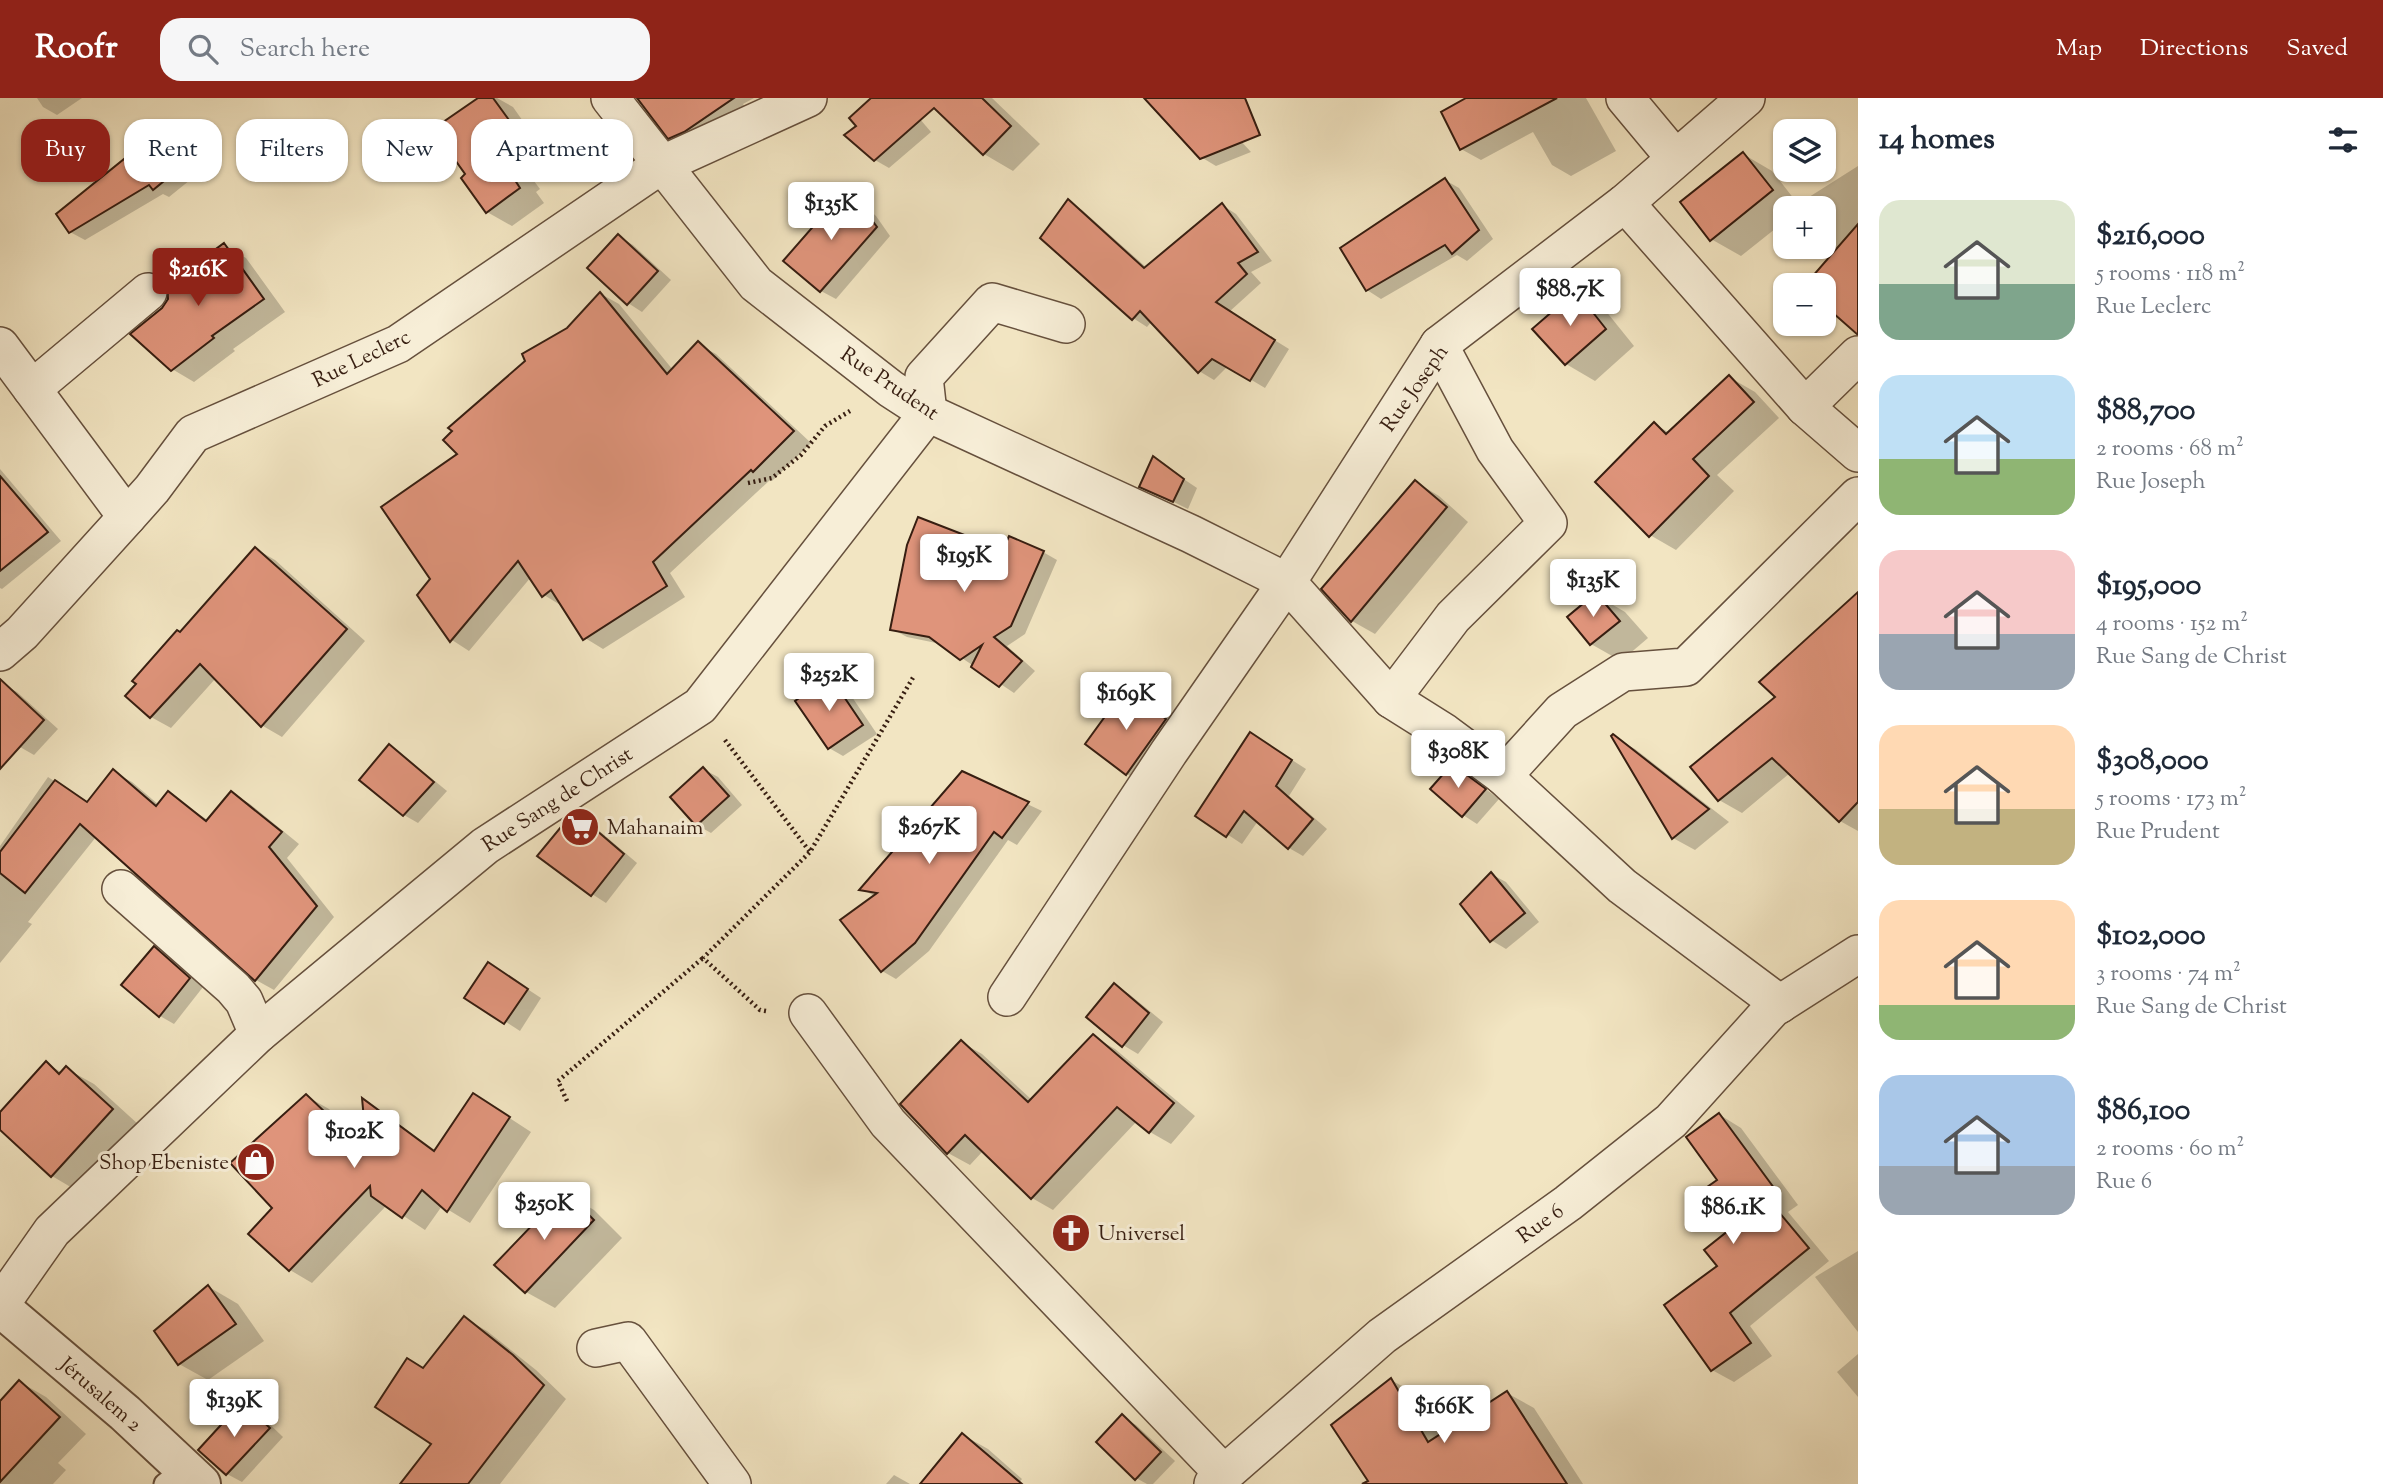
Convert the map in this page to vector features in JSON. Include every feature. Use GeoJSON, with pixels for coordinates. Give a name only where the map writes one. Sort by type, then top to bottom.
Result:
{"type":"FeatureCollection","features":[{"type":"Feature","properties":{"kind":"street","name":"Rue Prudent"},"geometry":{"type":"LineString","coordinates":[[610,98],[756,284],[891,389],[928,413],[1191,534],[1287,582]]}},
{"type":"Feature","properties":{"kind":"street","name":"Rue Leclerc"},"geometry":{"type":"LineString","coordinates":[[0,652],[22,632],[127,517],[193,434],[398,344],[662,165],[808,98]]}},
{"type":"Feature","properties":{"kind":"street"},"geometry":{"type":"LineString","coordinates":[[1625,98],[1675,158]]}},
{"type":"Feature","properties":{"kind":"street","name":"Rue Joseph"},"geometry":{"type":"LineString","coordinates":[[1007,997],[1169,752],[1287,582],[1439,345],[1625,203],[1746,98]]}},
{"type":"Feature","properties":{"kind":"street"},"geometry":{"type":"LineString","coordinates":[[1625,203],[1805,407],[1858,453]]}},
{"type":"Feature","properties":{"kind":"street"},"geometry":{"type":"LineString","coordinates":[[32,389],[148,292]]}},
{"type":"Feature","properties":{"kind":"street"},"geometry":{"type":"LineString","coordinates":[[928,413],[924,377],[992,302],[1066,324]]}},
{"type":"Feature","properties":{"kind":"street"},"geometry":{"type":"LineString","coordinates":[[1391,699],[1452,617],[1548,523],[1495,450],[1439,345]]}},
{"type":"Feature","properties":{"kind":"street"},"geometry":{"type":"LineString","coordinates":[[0,346],[127,517]]}},
{"type":"Feature","properties":{"kind":"street"},"geometry":{"type":"LineString","coordinates":[[1805,407],[1858,355]]}},
{"type":"Feature","properties":{"kind":"street","name":"Rue Sang de Christ"},"geometry":{"type":"LineString","coordinates":[[0,1306],[52,1231],[258,1034],[485,846],[700,706],[928,413]]}},
{"type":"Feature","properties":{"kind":"street"},"geometry":{"type":"LineString","coordinates":[[1503,776],[1562,711],[1623,672],[1686,667],[1858,496]]}},
{"type":"Feature","properties":{"kind":"street"},"geometry":{"type":"LineString","coordinates":[[1287,582],[1391,699],[1445,733],[1503,776],[1622,886],[1780,1004]]}},
{"type":"Feature","properties":{"kind":"street"},"geometry":{"type":"LineString","coordinates":[[121,889],[233,988],[244,1001],[258,1034]]}},
{"type":"Feature","properties":{"kind":"street","name":"Rue 6"},"geometry":{"type":"LineString","coordinates":[[1218,1478],[1382,1336],[1568,1203],[1671,1121],[1772,1009],[1858,954]]}},
{"type":"Feature","properties":{"kind":"street"},"geometry":{"type":"LineString","coordinates":[[808,1013],[888,1123],[1218,1478]]}},
{"type":"Feature","properties":{"kind":"street","name":"Jérusalem 2"},"geometry":{"type":"LineString","coordinates":[[0,1306],[125,1413],[183,1479]]}},
{"type":"Feature","properties":{"kind":"street"},"geometry":{"type":"LineString","coordinates":[[596,1348],[628,1341],[732,1484]]}},
{"type":"Feature","properties":{"kind":"path"},"geometry":{"type":"LineString","coordinates":[[748,483],[772,478],[801,455],[825,426],[891,389]]}},
{"type":"Feature","properties":{"kind":"path"},"geometry":{"type":"LineString","coordinates":[[566,1101],[558,1081],[703,958],[810,852],[914,676]]}},
{"type":"Feature","properties":{"kind":"path"},"geometry":{"type":"LineString","coordinates":[[700,706],[810,852]]}},
{"type":"Feature","properties":{"kind":"path"},"geometry":{"type":"LineString","coordinates":[[703,958],[760,1010],[808,1013]]}},
{"type":"Feature","properties":{"kind":"building"},"geometry":{"type":"Polygon","coordinates":[[[478,98],[493,98],[508,119],[471,119],[471,182],[516,182],[520,188],[486,213],[461,178],[465,174],[457,163],[457,119],[448,119],[478,98]]]}},
{"type":"Feature","properties":{"kind":"building"},"geometry":{"type":"Polygon","coordinates":[[[637,98],[734,98],[684,132],[668,139],[637,98]]]}},
{"type":"Feature","properties":{"kind":"building"},"geometry":{"type":"Polygon","coordinates":[[[871,98],[982,98],[1011,126],[983,155],[934,108],[874,161],[844,135],[856,126],[849,118],[871,98]]]}},
{"type":"Feature","properties":{"kind":"building"},"geometry":{"type":"Polygon","coordinates":[[[1144,98],[1245,98],[1260,135],[1200,159],[1144,98]]]}},
{"type":"Feature","properties":{"kind":"building"},"geometry":{"type":"Polygon","coordinates":[[[1466,98],[1557,98],[1460,150],[1441,112],[1466,98]]]}},
{"type":"Feature","properties":{"kind":"building"},"geometry":{"type":"Polygon","coordinates":[[[1743,152],[1773,190],[1710,241],[1680,202],[1743,152]]]}},
{"type":"Feature","properties":{"kind":"building"},"geometry":{"type":"Polygon","coordinates":[[[124,159],[124,182],[163,182],[153,190],[149,185],[69,233],[56,214],[96,182],[110,182],[110,170],[124,159]]]}},
{"type":"Feature","properties":{"kind":"building"},"geometry":{"type":"Polygon","coordinates":[[[1445,178],[1479,230],[1452,254],[1445,245],[1366,291],[1340,248],[1445,178]]]}},
{"type":"Feature","properties":{"kind":"building"},"geometry":{"type":"Polygon","coordinates":[[[845,190],[877,227],[820,292],[783,261],[845,190]]]}},
{"type":"Feature","properties":{"kind":"building"},"geometry":{"type":"Polygon","coordinates":[[[1068,199],[1144,268],[1222,203],[1258,252],[1238,263],[1247,274],[1216,302],[1275,340],[1250,381],[1212,359],[1198,373],[1140,311],[1132,320],[1040,238],[1068,199]]]}},
{"type":"Feature","properties":{"kind":"building"},"geometry":{"type":"Polygon","coordinates":[[[1858,224],[1858,335],[1836,316],[1836,273],[1815,273],[1828,259],[1836,259],[1836,249],[1858,224]]]}},
{"type":"Feature","properties":{"kind":"building"},"geometry":{"type":"Polygon","coordinates":[[[618,234],[658,271],[627,305],[587,268],[618,234]]]}},
{"type":"Feature","properties":{"kind":"building"},"geometry":{"type":"Polygon","coordinates":[[[224,243],[264,299],[212,336],[214,338],[171,371],[130,334],[162,308],[168,299],[167,285],[224,243]]]}},
{"type":"Feature","properties":{"kind":"building"},"geometry":{"type":"Polygon","coordinates":[[[1576,291],[1606,329],[1565,365],[1532,329],[1576,291]]]}},
{"type":"Feature","properties":{"kind":"building"},"geometry":{"type":"Polygon","coordinates":[[[600,292],[667,374],[698,341],[794,431],[753,472],[751,470],[653,562],[667,586],[583,640],[551,590],[542,597],[518,561],[450,642],[417,595],[430,579],[381,507],[457,454],[443,440],[452,431],[448,428],[525,361],[522,354],[567,328],[600,292]]]}},
{"type":"Feature","properties":{"kind":"building"},"geometry":{"type":"Polygon","coordinates":[[[1729,375],[1754,402],[1693,459],[1709,476],[1649,537],[1595,482],[1654,422],[1666,434],[1729,375]]]}},
{"type":"Feature","properties":{"kind":"building"},"geometry":{"type":"Polygon","coordinates":[[[1153,456],[1184,479],[1173,502],[1139,487],[1153,456]]]}},
{"type":"Feature","properties":{"kind":"building"},"geometry":{"type":"Polygon","coordinates":[[[0,476],[48,532],[0,571],[0,476]]]}},
{"type":"Feature","properties":{"kind":"building"},"geometry":{"type":"Polygon","coordinates":[[[1415,480],[1447,507],[1351,622],[1321,589],[1415,480]]]}},
{"type":"Feature","properties":{"kind":"building"},"geometry":{"type":"Polygon","coordinates":[[[918,517],[1003,550],[1009,536],[1044,551],[1011,626],[994,637],[1022,661],[999,687],[971,667],[982,645],[960,660],[929,637],[890,630],[907,545],[918,517]]]}},
{"type":"Feature","properties":{"kind":"building"},"geometry":{"type":"Polygon","coordinates":[[[255,547],[347,629],[261,727],[200,664],[150,718],[125,696],[136,684],[132,681],[177,630],[180,632],[255,547]]]}},
{"type":"Feature","properties":{"kind":"building"},"geometry":{"type":"Polygon","coordinates":[[[1858,592],[1858,802],[1839,822],[1772,758],[1718,801],[1690,767],[1775,697],[1759,682],[1858,592]]]}},
{"type":"Feature","properties":{"kind":"building"},"geometry":{"type":"Polygon","coordinates":[[[1596,593],[1620,621],[1590,645],[1567,617],[1596,593]]]}},
{"type":"Feature","properties":{"kind":"building"},"geometry":{"type":"Polygon","coordinates":[[[830,676],[863,725],[828,749],[795,701],[830,676]]]}},
{"type":"Feature","properties":{"kind":"building"},"geometry":{"type":"Polygon","coordinates":[[[0,679],[44,720],[0,769],[0,679]]]}},
{"type":"Feature","properties":{"kind":"building"},"geometry":{"type":"Polygon","coordinates":[[[1125,689],[1166,719],[1126,775],[1085,744],[1125,689]]]}},
{"type":"Feature","properties":{"kind":"building"},"geometry":{"type":"Polygon","coordinates":[[[1250,732],[1292,760],[1276,786],[1313,819],[1288,849],[1244,811],[1226,837],[1195,816],[1250,732]]]}},
{"type":"Feature","properties":{"kind":"building"},"geometry":{"type":"Polygon","coordinates":[[[1613,734],[1709,809],[1672,839],[1611,736],[1613,734]]]}},
{"type":"Feature","properties":{"kind":"building"},"geometry":{"type":"Polygon","coordinates":[[[389,744],[434,782],[403,816],[359,780],[389,744]]]}},
{"type":"Feature","properties":{"kind":"building"},"geometry":{"type":"Polygon","coordinates":[[[1452,764],[1486,789],[1462,817],[1430,789],[1452,764]]]}},
{"type":"Feature","properties":{"kind":"building"},"geometry":{"type":"Polygon","coordinates":[[[703,767],[729,796],[696,826],[670,797],[703,767]]]}},
{"type":"Feature","properties":{"kind":"building"},"geometry":{"type":"Polygon","coordinates":[[[113,769],[156,806],[168,791],[206,821],[231,791],[282,832],[269,847],[317,906],[255,981],[80,824],[25,893],[0,873],[0,852],[55,780],[87,802],[113,769]]]}},
{"type":"Feature","properties":{"kind":"building"},"geometry":{"type":"Polygon","coordinates":[[[962,771],[1029,802],[1002,838],[994,832],[915,943],[881,972],[840,920],[877,893],[859,890],[962,771]]]}},
{"type":"Feature","properties":{"kind":"building"},"geometry":{"type":"Polygon","coordinates":[[[575,812],[624,854],[591,896],[537,856],[575,812]]]}},
{"type":"Feature","properties":{"kind":"building"},"geometry":{"type":"Polygon","coordinates":[[[1491,872],[1525,913],[1490,942],[1460,904],[1491,872]]]}},
{"type":"Feature","properties":{"kind":"building"},"geometry":{"type":"Polygon","coordinates":[[[154,946],[190,978],[159,1017],[121,985],[154,946]]]}},
{"type":"Feature","properties":{"kind":"building"},"geometry":{"type":"Polygon","coordinates":[[[488,962],[528,989],[504,1024],[464,998],[488,962]]]}},
{"type":"Feature","properties":{"kind":"building"},"geometry":{"type":"Polygon","coordinates":[[[1114,983],[1149,1013],[1122,1047],[1086,1017],[1114,983]]]}},
{"type":"Feature","properties":{"kind":"building"},"geometry":{"type":"Polygon","coordinates":[[[1093,1034],[1174,1103],[1149,1133],[1117,1107],[1031,1199],[965,1135],[947,1154],[900,1104],[961,1040],[1028,1102],[1093,1034]]]}},
{"type":"Feature","properties":{"kind":"building"},"geometry":{"type":"Polygon","coordinates":[[[46,1061],[59,1074],[66,1066],[113,1109],[51,1177],[0,1130],[0,1112],[46,1061]]]}},
{"type":"Feature","properties":{"kind":"building"},"geometry":{"type":"Polygon","coordinates":[[[473,1093],[510,1117],[447,1212],[422,1190],[402,1218],[371,1196],[370,1186],[289,1271],[248,1234],[272,1208],[230,1163],[306,1094],[367,1152],[362,1098],[434,1151],[473,1093]]]}},
{"type":"Feature","properties":{"kind":"building"},"geometry":{"type":"Polygon","coordinates":[[[1719,1113],[1777,1192],[1768,1199],[1809,1248],[1730,1313],[1751,1343],[1711,1371],[1664,1305],[1717,1266],[1704,1250],[1729,1230],[1700,1192],[1717,1180],[1686,1137],[1719,1113]]]}},
{"type":"Feature","properties":{"kind":"building"},"geometry":{"type":"Polygon","coordinates":[[[565,1191],[594,1220],[525,1293],[494,1265],[565,1191]]]}},
{"type":"Feature","properties":{"kind":"building"},"geometry":{"type":"Polygon","coordinates":[[[208,1285],[236,1324],[178,1365],[154,1331],[208,1285]]]}},
{"type":"Feature","properties":{"kind":"building"},"geometry":{"type":"Polygon","coordinates":[[[464,1316],[513,1355],[544,1385],[468,1484],[400,1484],[431,1444],[375,1407],[407,1358],[423,1368],[464,1316]]]}},
{"type":"Feature","properties":{"kind":"building"},"geometry":{"type":"Polygon","coordinates":[[[1391,1378],[1428,1442],[1507,1391],[1567,1484],[1362,1484],[1368,1481],[1331,1425],[1391,1378]]]}},
{"type":"Feature","properties":{"kind":"building"},"geometry":{"type":"Polygon","coordinates":[[[19,1380],[60,1417],[0,1482],[0,1401],[19,1380]]]}},
{"type":"Feature","properties":{"kind":"building"},"geometry":{"type":"Polygon","coordinates":[[[242,1402],[270,1428],[226,1475],[198,1450],[242,1402]]]}},
{"type":"Feature","properties":{"kind":"building"},"geometry":{"type":"Polygon","coordinates":[[[1122,1414],[1161,1452],[1135,1480],[1096,1442],[1122,1414]]]}},
{"type":"Feature","properties":{"kind":"building"},"geometry":{"type":"Polygon","coordinates":[[[962,1433],[1022,1484],[920,1484],[962,1433]]]}},
{"type":"Feature","properties":{"kind":"place","name":"Mahanaim"},"geometry":{"type":"Point","coordinates":[580,827]}},
{"type":"Feature","properties":{"kind":"place","name":"Shop Ebeniste"},"geometry":{"type":"Point","coordinates":[256,1162]}},
{"type":"Feature","properties":{"kind":"place","name":"Universel"},"geometry":{"type":"Point","coordinates":[1071,1233]}}]}
